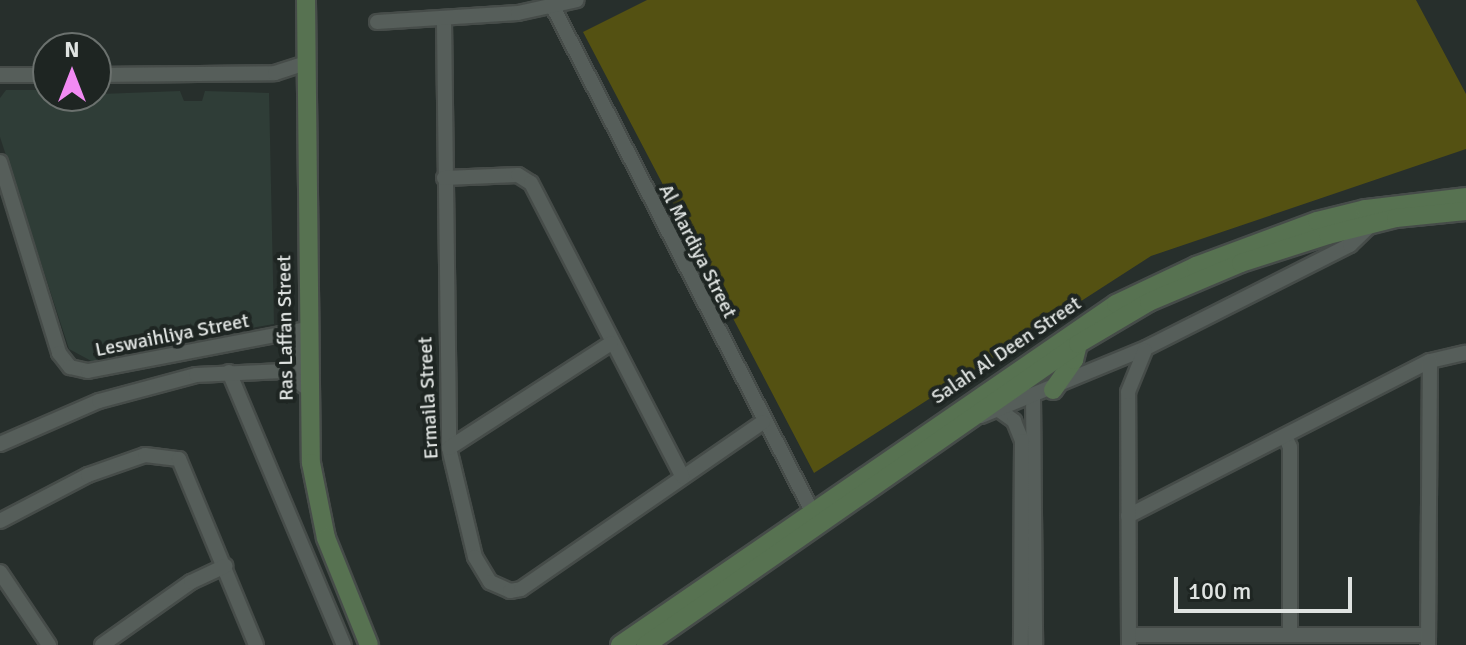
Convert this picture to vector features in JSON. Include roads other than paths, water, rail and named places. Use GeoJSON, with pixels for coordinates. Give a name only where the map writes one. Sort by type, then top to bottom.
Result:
{"type":"FeatureCollection","features":[{"type":"Feature","properties":{"kind":"street","name":"Ras Laffan Street"},"geometry":{"type":"LineString","coordinates":[[306,0],[304,384],[317,501],[337,571],[369,645]]}},
{"type":"Feature","properties":{"kind":"street","name":"Ras Laffan Street"},"geometry":{"type":"LineString","coordinates":[[316,0],[315,313],[321,460],[343,559],[379,645]]}},
{"type":"Feature","properties":{"kind":"street"},"geometry":{"type":"LineString","coordinates":[[377,22],[444,21],[553,7],[577,0]]}},
{"type":"Feature","properties":{"kind":"street","name":"Al Mardiya Street"},"geometry":{"type":"LineString","coordinates":[[553,7],[763,422],[815,518]]}},
{"type":"Feature","properties":{"kind":"street","name":"Ermaila Street"},"geometry":{"type":"LineString","coordinates":[[444,21],[449,448],[475,557],[490,582],[510,591],[521,589],[763,422]]}},
{"type":"Feature","properties":{"kind":"street"},"geometry":{"type":"LineString","coordinates":[[275,73],[306,63]]}},
{"type":"Feature","properties":{"kind":"street"},"geometry":{"type":"LineString","coordinates":[[112,75],[275,73],[306,82]]}},
{"type":"Feature","properties":{"kind":"street"},"geometry":{"type":"LineString","coordinates":[[0,75],[32,75]]}},
{"type":"Feature","properties":{"kind":"street","name":"Leswaihliya Street"},"geometry":{"type":"LineString","coordinates":[[0,162],[62,359],[82,371],[302,330]]}},
{"type":"Feature","properties":{"kind":"street"},"geometry":{"type":"LineString","coordinates":[[444,178],[518,175],[531,183],[682,476]]}},
{"type":"Feature","properties":{"kind":"street","name":"Salah Al Deen Street"},"geometry":{"type":"LineString","coordinates":[[646,645],[815,518],[1072,339],[1241,263],[1374,215],[1466,197]]}},
{"type":"Feature","properties":{"kind":"street","name":"Salah Al Deen Street"},"geometry":{"type":"LineString","coordinates":[[973,418],[1100,370],[1350,245],[1374,215],[1466,211]]}},
{"type":"Feature","properties":{"kind":"street"},"geometry":{"type":"LineString","coordinates":[[1053,390],[1074,360],[1072,339]]}},
{"type":"Feature","properties":{"kind":"street","name":"Salah Al Deen Street"},"geometry":{"type":"LineString","coordinates":[[620,645],[973,418],[1072,339]]}},
{"type":"Feature","properties":{"kind":"street"},"geometry":{"type":"LineString","coordinates":[[449,448],[611,343]]}},
{"type":"Feature","properties":{"kind":"street"},"geometry":{"type":"LineString","coordinates":[[1146,348],[1128,392],[1129,640],[1290,635],[1428,640],[1430,361]]}},
{"type":"Feature","properties":{"kind":"street"},"geometry":{"type":"LineString","coordinates":[[1128,516],[1430,361],[1466,353]]}},
{"type":"Feature","properties":{"kind":"street"},"geometry":{"type":"LineString","coordinates":[[1100,370],[1117,378],[1128,392]]}},
{"type":"Feature","properties":{"kind":"street"},"geometry":{"type":"LineString","coordinates":[[0,444],[121,394],[229,372],[284,371],[304,384]]}},
{"type":"Feature","properties":{"kind":"street","name":"Ras Laffan Street"},"geometry":{"type":"LineString","coordinates":[[229,372],[344,645]]}},
{"type":"Feature","properties":{"kind":"street"},"geometry":{"type":"LineString","coordinates":[[1033,396],[1035,645]]}},
{"type":"Feature","properties":{"kind":"street"},"geometry":{"type":"LineString","coordinates":[[999,410],[1014,421],[1022,441],[1021,645]]}},
{"type":"Feature","properties":{"kind":"street"},"geometry":{"type":"LineString","coordinates":[[1285,436],[1290,447],[1290,635]]}},
{"type":"Feature","properties":{"kind":"street"},"geometry":{"type":"LineString","coordinates":[[0,521],[88,475],[145,455],[168,456],[185,465],[256,645]]}},
{"type":"Feature","properties":{"kind":"street"},"geometry":{"type":"LineString","coordinates":[[102,645],[191,582],[225,566]]}},
{"type":"Feature","properties":{"kind":"street"},"geometry":{"type":"LineString","coordinates":[[0,572],[49,645]]}}]}
